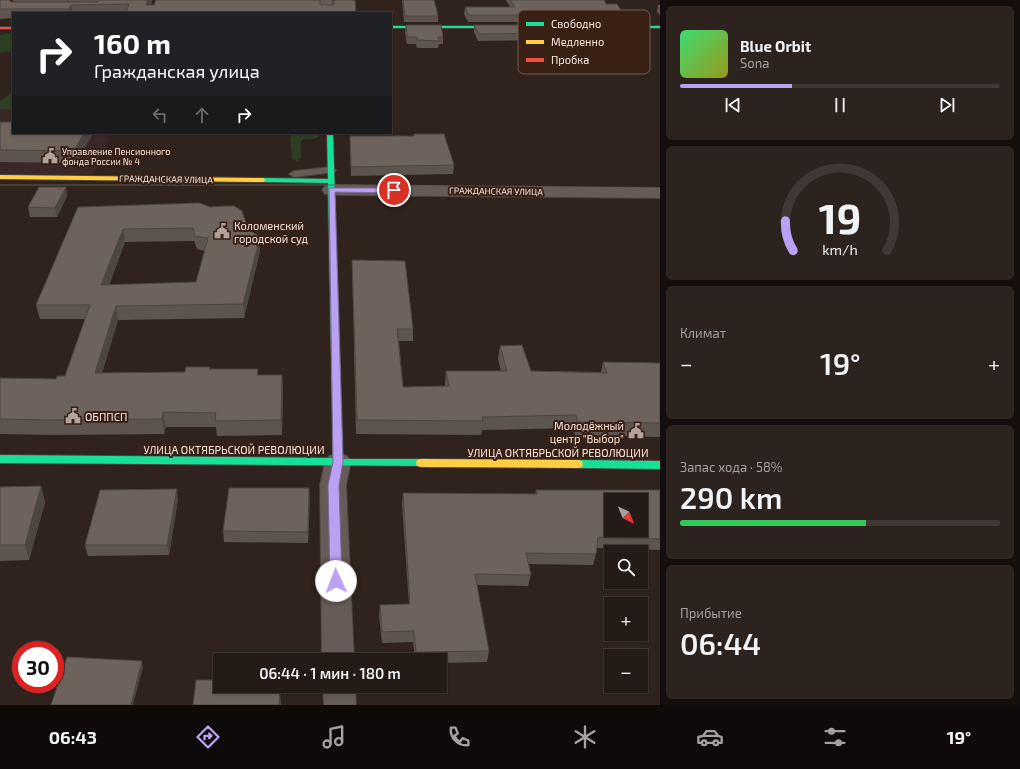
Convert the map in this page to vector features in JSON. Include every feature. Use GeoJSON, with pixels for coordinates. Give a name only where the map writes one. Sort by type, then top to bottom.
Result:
{"type":"FeatureCollection","features":[{"type":"Feature","properties":{"kind":"street"},"geometry":{"type":"LineString","coordinates":[[326,0],[327,12]]}},
{"type":"Feature","properties":{"kind":"street"},"geometry":{"type":"LineString","coordinates":[[392,27],[518,27]]}},
{"type":"Feature","properties":{"kind":"street"},"geometry":{"type":"LineString","coordinates":[[0,28],[12,28]]}},
{"type":"Feature","properties":{"kind":"street"},"geometry":{"type":"LineString","coordinates":[[330,134],[338,462],[333,485],[338,653]]}},
{"type":"Feature","properties":{"kind":"street","name":"ГРАЖДАНСКАЯ УЛИЦА"},"geometry":{"type":"LineString","coordinates":[[0,177],[660,193]]}},
{"type":"Feature","properties":{"kind":"street","name":"УЛИЦА ОКТЯБРЬСКОЙ РЕВОЛЮЦИИ"},"geometry":{"type":"LineString","coordinates":[[0,459],[660,465]]}},
{"type":"Feature","properties":{"kind":"street"},"geometry":{"type":"LineString","coordinates":[[339,693],[340,705]]}},
{"type":"Feature","properties":{"kind":"lane"},"geometry":{"type":"LineString","coordinates":[[294,174],[331,170]]}},
{"type":"Feature","properties":{"kind":"shaded area"},"geometry":{"type":"Polygon","coordinates":[[[0,109],[12,109],[12,134],[112,134],[93,175],[0,175],[0,109]]]}},
{"type":"Feature","properties":{"kind":"green space"},"geometry":{"type":"Polygon","coordinates":[[[12,33],[12,53],[8,51],[0,53],[0,35],[12,33]]]}},
{"type":"Feature","properties":{"kind":"green space"},"geometry":{"type":"Polygon","coordinates":[[[12,92],[12,109],[0,109],[0,101],[12,92]]]}},
{"type":"Feature","properties":{"kind":"green space"},"geometry":{"type":"Polygon","coordinates":[[[290,134],[319,134],[319,137],[313,139],[303,139],[301,142],[301,157],[297,161],[292,159],[290,134]]]}},
{"type":"Feature","properties":{"kind":"building"},"geometry":{"type":"Polygon","coordinates":[[[0,0],[9,0],[11,2],[98,2],[99,0],[148,0],[146,5],[154,5],[156,0],[320,0],[320,5],[334,5],[334,0],[355,0],[356,12],[126,12],[129,4],[71,5],[69,9],[0,9],[0,0]]]}},
{"type":"Feature","properties":{"kind":"building"},"geometry":{"type":"Polygon","coordinates":[[[403,0],[434,0],[438,16],[405,16],[403,0]]]}},
{"type":"Feature","properties":{"kind":"building"},"geometry":{"type":"Polygon","coordinates":[[[510,0],[604,0],[606,4],[617,4],[621,10],[518,10],[518,15],[469,15],[465,7],[515,7],[510,0]]]}},
{"type":"Feature","properties":{"kind":"building"},"geometry":{"type":"Polygon","coordinates":[[[406,25],[441,25],[443,37],[438,37],[439,41],[417,40],[417,37],[407,37],[406,25]]]}},
{"type":"Feature","properties":{"kind":"building"},"geometry":{"type":"Polygon","coordinates":[[[474,25],[518,25],[518,33],[479,34],[474,25]]]}},
{"type":"Feature","properties":{"kind":"building"},"geometry":{"type":"Polygon","coordinates":[[[0,122],[12,122],[12,134],[83,134],[74,151],[0,150],[0,122]]]}},
{"type":"Feature","properties":{"kind":"building"},"geometry":{"type":"Polygon","coordinates":[[[414,134],[444,134],[454,165],[351,167],[350,136],[414,136],[414,134]]]}},
{"type":"Feature","properties":{"kind":"building"},"geometry":{"type":"Polygon","coordinates":[[[39,187],[66,187],[55,208],[28,207],[39,187]]]}},
{"type":"Feature","properties":{"kind":"building"},"geometry":{"type":"Polygon","coordinates":[[[199,203],[210,207],[234,206],[242,211],[248,229],[260,237],[243,304],[116,306],[95,373],[185,372],[186,367],[210,367],[209,369],[258,369],[257,375],[282,375],[281,420],[215,421],[216,413],[163,412],[162,419],[0,419],[0,378],[56,379],[57,376],[65,376],[90,305],[36,305],[78,207],[199,203]],[[193,228],[123,229],[101,285],[196,282],[208,238],[195,236],[193,228]]]}},
{"type":"Feature","properties":{"kind":"building"},"geometry":{"type":"Polygon","coordinates":[[[352,260],[405,261],[413,329],[397,329],[403,387],[449,386],[446,371],[507,371],[500,346],[522,345],[531,371],[607,373],[603,362],[660,363],[660,423],[578,422],[576,415],[482,417],[483,421],[357,420],[352,260]]]}},
{"type":"Feature","properties":{"kind":"building"},"geometry":{"type":"Polygon","coordinates":[[[41,486],[25,545],[0,545],[0,487],[41,486]]]}},
{"type":"Feature","properties":{"kind":"building"},"geometry":{"type":"Polygon","coordinates":[[[229,488],[309,488],[308,532],[223,531],[229,488]]]}},
{"type":"Feature","properties":{"kind":"building"},"geometry":{"type":"Polygon","coordinates":[[[177,489],[167,545],[85,545],[100,490],[177,489]]]}},
{"type":"Feature","properties":{"kind":"building"},"geometry":{"type":"Polygon","coordinates":[[[536,490],[660,490],[660,539],[598,537],[596,554],[526,553],[531,575],[475,574],[489,651],[416,652],[414,631],[382,632],[380,605],[410,604],[403,493],[537,494],[536,490]]]}},
{"type":"Feature","properties":{"kind":"building"},"geometry":{"type":"Polygon","coordinates":[[[67,657],[142,661],[131,705],[51,705],[55,693],[64,693],[64,666],[67,657]]]}},
{"type":"Feature","properties":{"kind":"building"},"geometry":{"type":"Polygon","coordinates":[[[196,680],[213,680],[213,693],[280,693],[279,705],[193,705],[196,680]]]}},
{"type":"Feature","properties":{"kind":"tram line"},"geometry":{"type":"LineString","coordinates":[[0,185],[331,185],[660,188]]}},
{"type":"Feature","properties":{"kind":"traffic: fast"},"geometry":{"type":"LineString","coordinates":[[392,27],[505,27]]}},
{"type":"Feature","properties":{"kind":"traffic: fast"},"geometry":{"type":"LineString","coordinates":[[650,27],[660,27]]}},
{"type":"Feature","properties":{"kind":"traffic: fast"},"geometry":{"type":"LineString","coordinates":[[330,134],[338,462]]}},
{"type":"Feature","properties":{"kind":"traffic: fast"},"geometry":{"type":"LineString","coordinates":[[263,180],[331,181]]}},
{"type":"Feature","properties":{"kind":"traffic: fast"},"geometry":{"type":"LineString","coordinates":[[0,459],[421,463]]}},
{"type":"Feature","properties":{"kind":"traffic: fast"},"geometry":{"type":"LineString","coordinates":[[578,464],[660,465]]}},
{"type":"Feature","properties":{"kind":"traffic: slow"},"geometry":{"type":"LineString","coordinates":[[0,177],[263,180]]}},
{"type":"Feature","properties":{"kind":"traffic: slow"},"geometry":{"type":"LineString","coordinates":[[421,463],[578,464]]}},
{"type":"Feature","properties":{"kind":"traffic: jam"},"geometry":{"type":"LineString","coordinates":[[0,28],[12,28]]}},
{"type":"Feature","properties":{"kind":"place","name":"Управление Пенсионного фонда России № 4"},"geometry":{"type":"Point","coordinates":[50,156]}},
{"type":"Feature","properties":{"kind":"place","name":"Коломенский городской суд"},"geometry":{"type":"Point","coordinates":[222,231]}},
{"type":"Feature","properties":{"kind":"place","name":"ОБППСП"},"geometry":{"type":"Point","coordinates":[73,416]}},
{"type":"Feature","properties":{"kind":"place","name":"Молодёжный центр \"Выбор\""},"geometry":{"type":"Point","coordinates":[636,431]}},
{"type":"Feature","properties":{"kind":"route"},"geometry":{"type":"LineString","coordinates":[[336,581],[333,485],[338,462],[338,442],[331,190],[394,190]]}}]}
